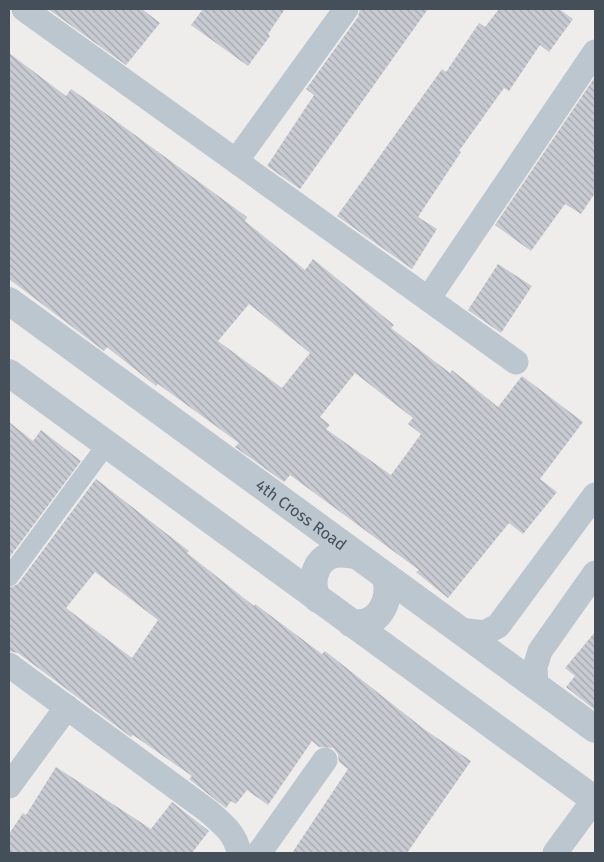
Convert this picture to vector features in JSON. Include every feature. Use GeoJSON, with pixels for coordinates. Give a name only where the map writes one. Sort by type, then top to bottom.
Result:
{"type":"FeatureCollection","features":[{"type":"Feature","properties":{"kind":"street"},"geometry":{"type":"LineString","coordinates":[[236,161],[346,9]]}},
{"type":"Feature","properties":{"kind":"street"},"geometry":{"type":"LineString","coordinates":[[32,11],[236,161],[516,362]]}},
{"type":"Feature","properties":{"kind":"street"},"geometry":{"type":"LineString","coordinates":[[428,299],[595,52]]}},
{"type":"Feature","properties":{"kind":"street","name":"4th Cross Road"},"geometry":{"type":"LineString","coordinates":[[9,301],[595,729]]}},
{"type":"Feature","properties":{"kind":"street"},"geometry":{"type":"LineString","coordinates":[[9,373],[595,800],[555,853]]}},
{"type":"Feature","properties":{"kind":"street"},"geometry":{"type":"LineString","coordinates":[[9,577],[107,444]]}},
{"type":"Feature","properties":{"kind":"street"},"geometry":{"type":"LineString","coordinates":[[460,630],[484,633],[498,626],[595,495]]}},
{"type":"Feature","properties":{"kind":"street"},"geometry":{"type":"LineString","coordinates":[[318,599],[313,586],[314,575],[319,566],[330,555],[338,553],[355,555]]}},
{"type":"Feature","properties":{"kind":"street"},"geometry":{"type":"LineString","coordinates":[[536,686],[535,667],[540,651],[595,573]]}},
{"type":"Feature","properties":{"kind":"street"},"geometry":{"type":"LineString","coordinates":[[351,623],[358,624],[372,620],[382,611],[388,597],[386,578]]}},
{"type":"Feature","properties":{"kind":"street"},"geometry":{"type":"LineString","coordinates":[[9,665],[219,820],[237,843],[239,853]]}},
{"type":"Feature","properties":{"kind":"street"},"geometry":{"type":"LineString","coordinates":[[9,786],[67,707]]}},
{"type":"Feature","properties":{"kind":"street"},"geometry":{"type":"LineString","coordinates":[[258,853],[325,760]]}},
{"type":"Feature","properties":{"kind":"building"},"geometry":{"type":"Polygon","coordinates":[[[48,9],[142,9],[160,23],[126,65],[48,9]]]}},
{"type":"Feature","properties":{"kind":"building"},"geometry":{"type":"Polygon","coordinates":[[[203,9],[285,9],[268,34],[270,36],[248,66],[191,25],[203,9]]]}},
{"type":"Feature","properties":{"kind":"building"},"geometry":{"type":"Polygon","coordinates":[[[360,9],[428,9],[300,189],[267,166],[314,95],[306,89],[358,17],[360,9]]]}},
{"type":"Feature","properties":{"kind":"building"},"geometry":{"type":"Polygon","coordinates":[[[499,9],[559,9],[573,19],[549,52],[540,45],[509,91],[504,88],[459,151],[461,152],[418,217],[437,229],[412,269],[337,216],[442,69],[446,72],[479,23],[485,27],[499,9]]]}},
{"type":"Feature","properties":{"kind":"building"},"geometry":{"type":"Polygon","coordinates":[[[9,53],[66,96],[71,89],[247,217],[245,221],[305,270],[313,259],[394,325],[391,328],[450,373],[452,370],[498,407],[522,376],[583,422],[540,479],[557,492],[523,534],[509,523],[448,598],[416,572],[419,570],[290,475],[284,482],[235,447],[239,443],[158,384],[156,386],[107,347],[104,351],[9,279],[9,53]],[[249,304],[218,341],[282,388],[310,353],[249,304]],[[355,373],[320,417],[330,425],[326,429],[391,475],[421,434],[408,424],[413,418],[355,373]]]}},
{"type":"Feature","properties":{"kind":"building"},"geometry":{"type":"Polygon","coordinates":[[[595,77],[595,193],[581,214],[565,204],[531,251],[495,225],[595,77]]]}},
{"type":"Feature","properties":{"kind":"building"},"geometry":{"type":"Polygon","coordinates":[[[498,264],[532,286],[501,333],[468,310],[498,264]]]}},
{"type":"Feature","properties":{"kind":"building"},"geometry":{"type":"Polygon","coordinates":[[[9,422],[33,441],[41,430],[81,461],[9,558],[9,422]]]}},
{"type":"Feature","properties":{"kind":"building"},"geometry":{"type":"Polygon","coordinates":[[[96,479],[189,551],[187,553],[254,606],[255,604],[322,654],[325,651],[424,729],[471,761],[407,853],[292,853],[348,769],[339,762],[338,754],[333,748],[319,747],[312,741],[268,805],[247,790],[236,804],[231,801],[226,808],[189,779],[192,776],[133,735],[131,737],[18,653],[9,651],[9,588],[18,584],[96,479]],[[95,572],[66,608],[132,658],[158,620],[95,572]]]}},
{"type":"Feature","properties":{"kind":"building"},"geometry":{"type":"Polygon","coordinates":[[[595,632],[595,710],[566,687],[575,676],[565,668],[595,632]]]}},
{"type":"Feature","properties":{"kind":"building"},"geometry":{"type":"Polygon","coordinates":[[[56,767],[151,829],[172,802],[209,831],[192,853],[9,853],[9,834],[23,813],[26,815],[56,767]]]}}]}
